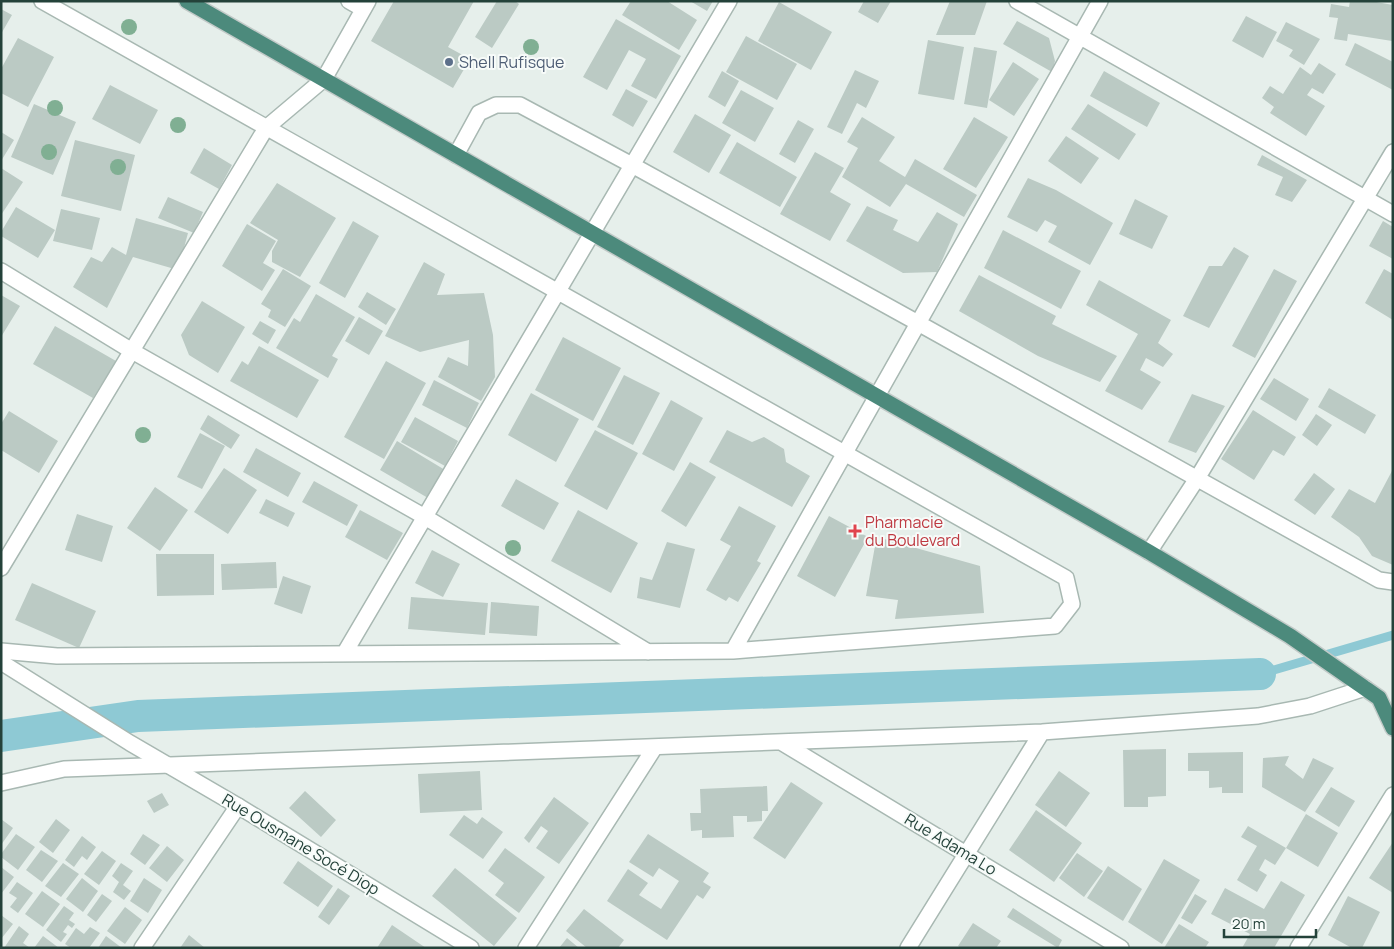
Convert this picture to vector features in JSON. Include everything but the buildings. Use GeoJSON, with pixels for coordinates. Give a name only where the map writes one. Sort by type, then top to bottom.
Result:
{"type":"FeatureCollection","features":[{"type":"Feature","properties":{"kind":"highway"},"geometry":{"type":"LineString","coordinates":[[187,1],[1149,552],[1290,636],[1365,688],[1386,697],[1393,728]]}},
{"type":"Feature","properties":{"kind":"street"},"geometry":{"type":"LineString","coordinates":[[1,651],[57,656],[733,651],[1055,626],[1072,604],[1066,578],[42,1]]}},
{"type":"Feature","properties":{"kind":"street"},"geometry":{"type":"LineString","coordinates":[[1,568],[266,128],[324,79],[365,5],[349,1]]}},
{"type":"Feature","properties":{"kind":"street"},"geometry":{"type":"LineString","coordinates":[[344,654],[729,1]]}},
{"type":"Feature","properties":{"kind":"street"},"geometry":{"type":"LineString","coordinates":[[1017,1],[1393,214]]}},
{"type":"Feature","properties":{"kind":"street"},"geometry":{"type":"LineString","coordinates":[[733,651],[1100,1]]}},
{"type":"Feature","properties":{"kind":"street"},"geometry":{"type":"LineString","coordinates":[[456,155],[479,113],[496,105],[520,104],[1198,477],[1379,580],[1393,582]]}},
{"type":"Feature","properties":{"kind":"street"},"geometry":{"type":"LineString","coordinates":[[1149,552],[1198,477],[1393,152]]}},
{"type":"Feature","properties":{"kind":"street"},"geometry":{"type":"LineString","coordinates":[[1,271],[132,351],[424,518],[648,652]]}},
{"type":"Feature","properties":{"kind":"street","name":"Rue Ousmane Socé Diop"},"geometry":{"type":"LineString","coordinates":[[7,665],[130,743],[170,765],[471,948]]}},
{"type":"Feature","properties":{"kind":"street"},"geometry":{"type":"LineString","coordinates":[[1,783],[64,769],[1042,732],[1258,716],[1310,706],[1365,688]]}},
{"type":"Feature","properties":{"kind":"street"},"geometry":{"type":"LineString","coordinates":[[908,948],[1042,732]]}},
{"type":"Feature","properties":{"kind":"street","name":"Rue Adama Lo"},"geometry":{"type":"LineString","coordinates":[[781,742],[1121,948]]}},
{"type":"Feature","properties":{"kind":"street"},"geometry":{"type":"LineString","coordinates":[[526,948],[655,747]]}},
{"type":"Feature","properties":{"kind":"street"},"geometry":{"type":"LineString","coordinates":[[1298,948],[1393,796]]}},
{"type":"Feature","properties":{"kind":"street"},"geometry":{"type":"LineString","coordinates":[[142,948],[238,806]]}},
{"type":"Feature","properties":{"kind":"waterway"},"geometry":{"type":"LineString","coordinates":[[1260,674],[1393,635]]}},
{"type":"Feature","properties":{"kind":"waterway"},"geometry":{"type":"LineString","coordinates":[[1,736],[138,716],[1260,674]]}},
{"type":"Feature","properties":{"kind":"place","name":"Shell Rufisque"},"geometry":{"type":"Point","coordinates":[449,62]}},
{"type":"Feature","properties":{"kind":"place","name":"Pharmacie du Boulevard"},"geometry":{"type":"Point","coordinates":[855,531]}}]}
